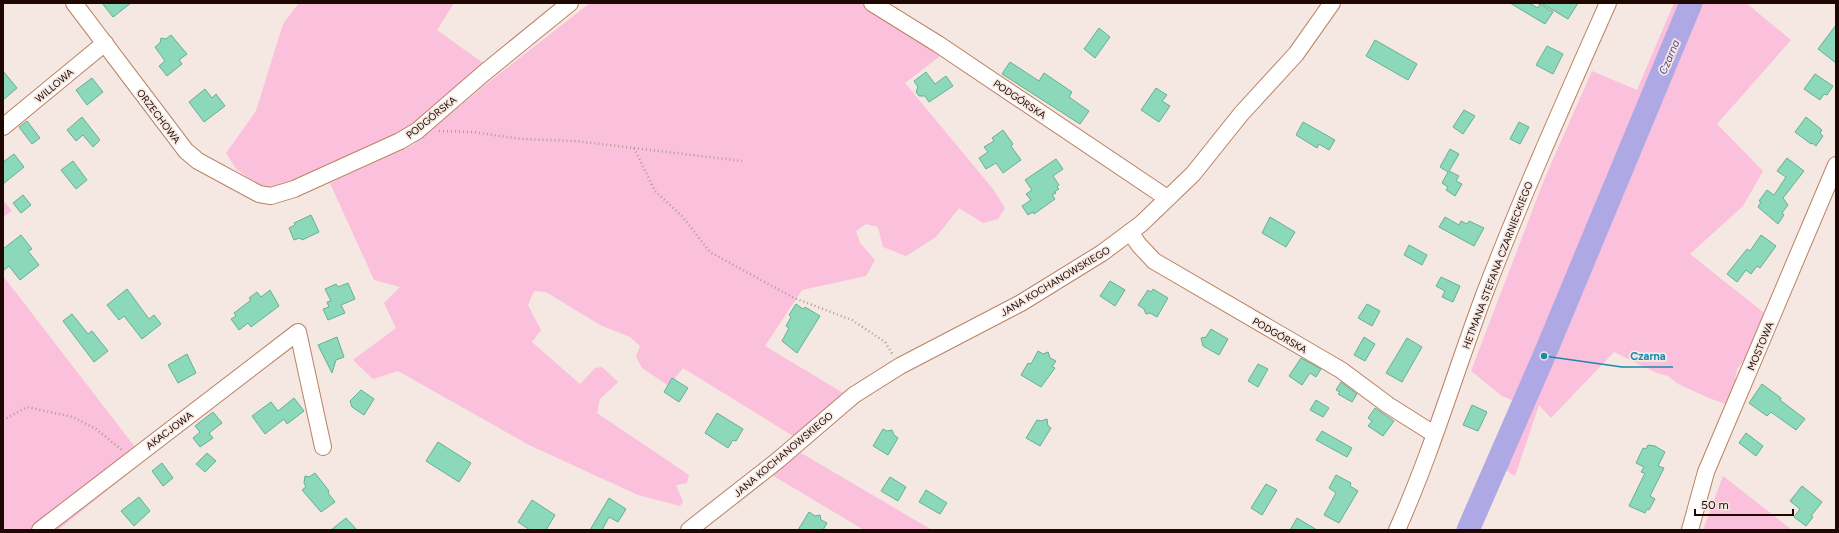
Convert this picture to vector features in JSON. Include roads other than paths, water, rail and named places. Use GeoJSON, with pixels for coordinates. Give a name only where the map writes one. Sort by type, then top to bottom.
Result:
{"type":"FeatureCollection","features":[{"type":"Feature","properties":{"kind":"street","name":"ORZECHOWA"},"geometry":{"type":"LineString","coordinates":[[74,3],[186,151],[198,161],[259,194],[271,196]]}},
{"type":"Feature","properties":{"kind":"street","name":"PODGÓRSKA"},"geometry":{"type":"LineString","coordinates":[[271,196],[294,189],[400,141],[417,131],[484,72],[570,3]]}},
{"type":"Feature","properties":{"kind":"street","name":"PODGÓRSKA"},"geometry":{"type":"LineString","coordinates":[[872,3],[938,44],[1167,198]]}},
{"type":"Feature","properties":{"kind":"street","name":"JANA KOCHANOWSKIEGO"},"geometry":{"type":"LineString","coordinates":[[689,530],[777,461],[854,395],[900,366],[1021,303],[1102,253],[1141,224],[1193,174],[1241,114],[1296,54],[1332,3]]}},
{"type":"Feature","properties":{"kind":"street","name":"HETMANA STEFANA CZARNIECKIEGO"},"geometry":{"type":"LineString","coordinates":[[1397,530],[1434,434],[1484,295],[1536,164],[1608,3]]}},
{"type":"Feature","properties":{"kind":"street","name":"WILLOWA"},"geometry":{"type":"LineString","coordinates":[[3,127],[105,43]]}},
{"type":"Feature","properties":{"kind":"street","name":"MOSTOWA"},"geometry":{"type":"LineString","coordinates":[[1690,530],[1706,472],[1836,165]]}},
{"type":"Feature","properties":{"kind":"street","name":"PODGÓRSKA"},"geometry":{"type":"LineString","coordinates":[[1130,232],[1139,245],[1154,261],[1341,370],[1388,405],[1434,434]]}},
{"type":"Feature","properties":{"kind":"street","name":"AKACJOWA"},"geometry":{"type":"LineString","coordinates":[[40,530],[298,332],[323,447]]}},
{"type":"Feature","properties":{"kind":"waterway","name":"Czarna"},"geometry":{"type":"LineString","coordinates":[[1468,530],[1544,356],[1691,3]]}},
{"type":"Feature","properties":{"kind":"place","name":"Czarna"},"geometry":{"type":"Point","coordinates":[1544,356]}}]}
